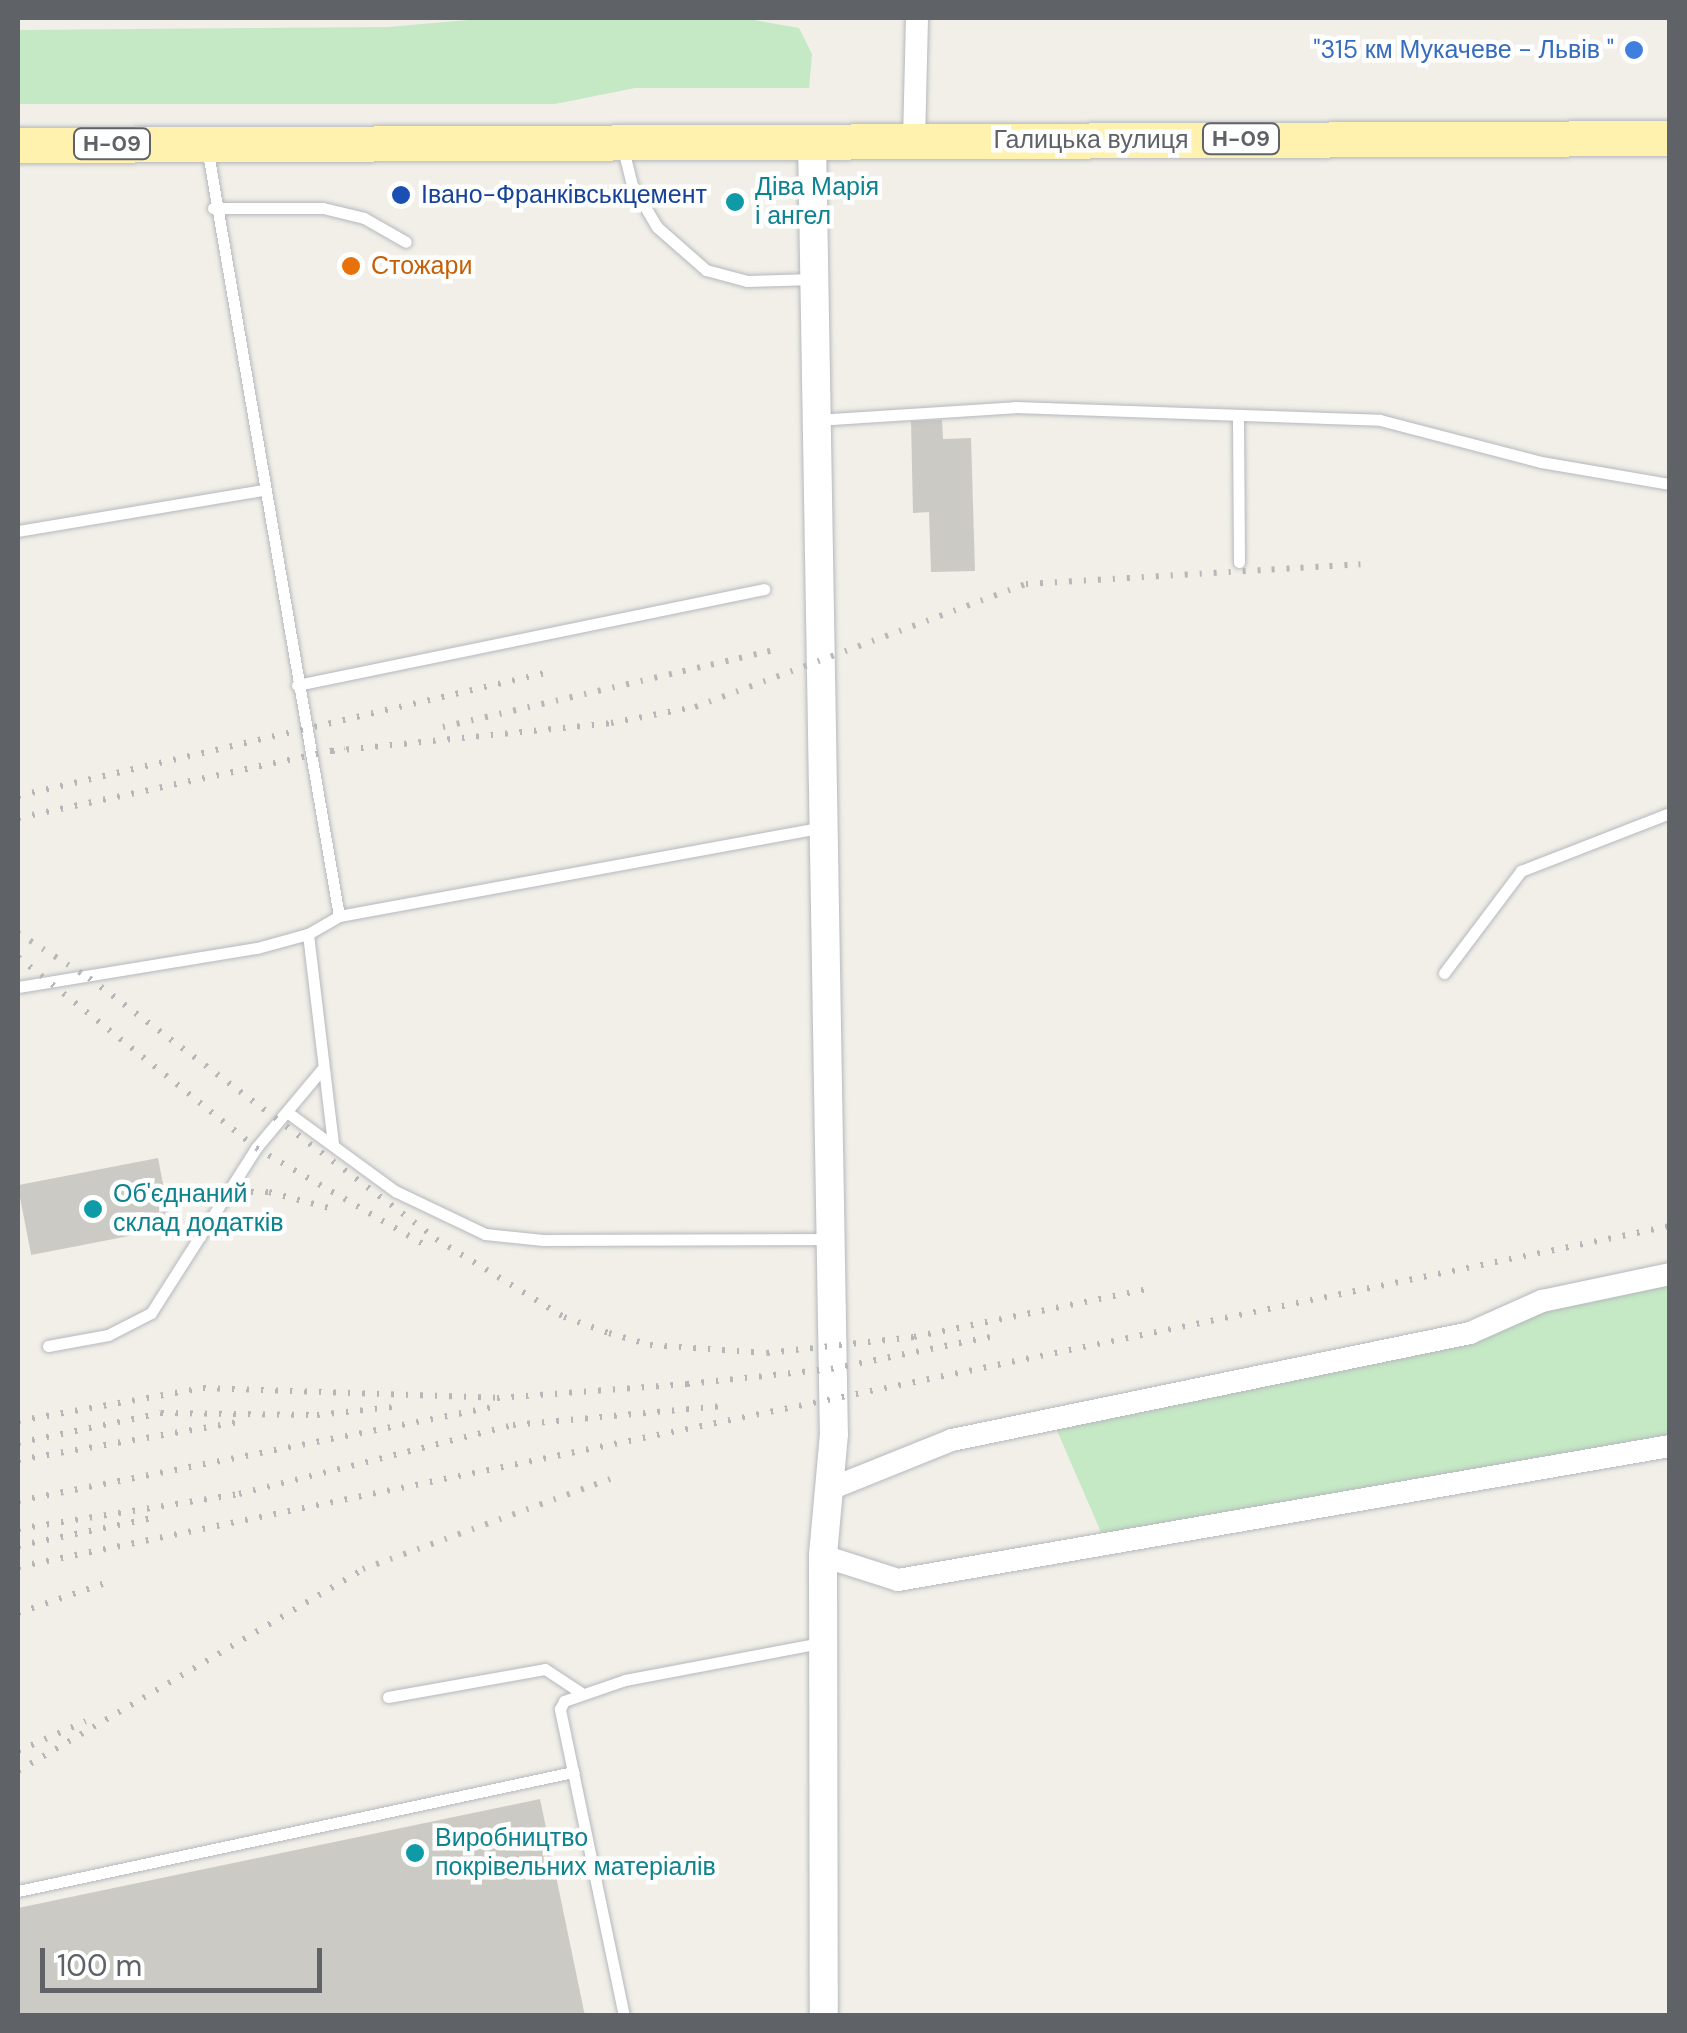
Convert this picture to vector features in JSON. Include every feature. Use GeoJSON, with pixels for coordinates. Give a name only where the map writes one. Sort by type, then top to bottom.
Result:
{"type":"FeatureCollection","features":[{"type":"Feature","properties":{"kind":"main road","name":"Галицька вулиця"},"geometry":{"type":"LineString","coordinates":[[812,141],[1670,138]]}},
{"type":"Feature","properties":{"kind":"main road","name":"Н-09"},"geometry":{"type":"LineString","coordinates":[[18,145],[812,141]]}},
{"type":"Feature","properties":{"kind":"street"},"geometry":{"type":"LineString","coordinates":[[914,140],[917,18]]}},
{"type":"Feature","properties":{"kind":"street"},"geometry":{"type":"LineString","coordinates":[[812,141],[826,1239],[834,1434],[823,1556],[824,2016]]}},
{"type":"Feature","properties":{"kind":"street"},"geometry":{"type":"LineString","coordinates":[[830,1489],[952,1440],[1470,1333],[1542,1302],[1670,1274]]}},
{"type":"Feature","properties":{"kind":"street"},"geometry":{"type":"LineString","coordinates":[[823,1556],[898,1580],[1670,1446]]}},
{"type":"Feature","properties":{"kind":"lane"},"geometry":{"type":"LineString","coordinates":[[621,142],[632,185],[657,226],[706,270],[747,281],[814,280]]}},
{"type":"Feature","properties":{"kind":"lane"},"geometry":{"type":"LineString","coordinates":[[206,143],[213,208],[339,916]]}},
{"type":"Feature","properties":{"kind":"lane"},"geometry":{"type":"LineString","coordinates":[[213,208],[323,208],[364,218],[406,242]]}},
{"type":"Feature","properties":{"kind":"lane"},"geometry":{"type":"LineString","coordinates":[[816,420],[1016,407],[1238,419],[1380,420],[1540,462],[1670,484]]}},
{"type":"Feature","properties":{"kind":"lane"},"geometry":{"type":"LineString","coordinates":[[1238,419],[1238,562]]}},
{"type":"Feature","properties":{"kind":"lane"},"geometry":{"type":"LineString","coordinates":[[18,531],[262,490]]}},
{"type":"Feature","properties":{"kind":"lane"},"geometry":{"type":"LineString","coordinates":[[298,685],[764,589]]}},
{"type":"Feature","properties":{"kind":"lane"},"geometry":{"type":"LineString","coordinates":[[1444,973],[1521,871],[1670,814]]}},
{"type":"Feature","properties":{"kind":"lane"},"geometry":{"type":"LineString","coordinates":[[18,988],[126,974],[308,934],[339,916],[820,828]]}},
{"type":"Feature","properties":{"kind":"lane"},"geometry":{"type":"LineString","coordinates":[[308,934],[332,1145]]}},
{"type":"Feature","properties":{"kind":"lane"},"geometry":{"type":"LineString","coordinates":[[48,1346],[108,1334],[151,1313],[256,1148],[323,1068]]}},
{"type":"Feature","properties":{"kind":"lane"},"geometry":{"type":"LineString","coordinates":[[287,1112],[395,1191],[485,1234],[544,1240],[826,1239]]}},
{"type":"Feature","properties":{"kind":"lane"},"geometry":{"type":"LineString","coordinates":[[624,2016],[560,1710],[580,1692],[822,1642]]}},
{"type":"Feature","properties":{"kind":"lane"},"geometry":{"type":"LineString","coordinates":[[388,1697],[545,1669],[580,1692]]}},
{"type":"Feature","properties":{"kind":"lane"},"geometry":{"type":"LineString","coordinates":[[18,1891],[573,1772]]}},
{"type":"Feature","properties":{"kind":"green space"},"geometry":{"type":"Polygon","coordinates":[[[491,18],[743,18],[799,28],[812,54],[809,88],[635,88],[555,104],[18,104],[18,30],[388,27],[491,18]]]}},
{"type":"Feature","properties":{"kind":"green space"},"geometry":{"type":"Polygon","coordinates":[[[1669,1279],[1669,1446],[1107,1546],[1052,1419],[1470,1333],[1542,1301],[1669,1279]]]}},
{"type":"Feature","properties":{"kind":"building"},"geometry":{"type":"Polygon","coordinates":[[[942,420],[943,439],[971,438],[975,571],[931,572],[929,512],[913,513],[911,421],[942,420]]]}},
{"type":"Feature","properties":{"kind":"building","name":"Об'єднаний склад додатків"},"geometry":{"type":"Polygon","coordinates":[[[158,1158],[172,1228],[31,1255],[18,1185],[158,1158]]]}},
{"type":"Feature","properties":{"kind":"building","name":"Виробництво покрівельних матеріалів"},"geometry":{"type":"Polygon","coordinates":[[[540,1799],[585,2016],[18,2016],[18,1908],[540,1799]]]}},
{"type":"Feature","properties":{"kind":"railway"},"geometry":{"type":"LineString","coordinates":[[332,751],[611,723],[695,707],[1026,584],[1360,564]]}},
{"type":"Feature","properties":{"kind":"railway"},"geometry":{"type":"LineString","coordinates":[[443,727],[770,651]]}},
{"type":"Feature","properties":{"kind":"railway"},"geometry":{"type":"LineString","coordinates":[[18,796],[545,673]]}},
{"type":"Feature","properties":{"kind":"railway"},"geometry":{"type":"LineString","coordinates":[[18,818],[345,748]]}},
{"type":"Feature","properties":{"kind":"railway"},"geometry":{"type":"LineString","coordinates":[[18,933],[89,978],[436,1239],[564,1317],[609,1333],[650,1345],[767,1353],[914,1337],[1147,1289]]}},
{"type":"Feature","properties":{"kind":"railway"},"geometry":{"type":"LineString","coordinates":[[18,957],[256,1148],[430,1248]]}},
{"type":"Feature","properties":{"kind":"railway"},"geometry":{"type":"LineString","coordinates":[[164,1191],[269,1192],[337,1210]]}},
{"type":"Feature","properties":{"kind":"railway"},"geometry":{"type":"LineString","coordinates":[[18,1567],[1670,1226]]}},
{"type":"Feature","properties":{"kind":"railway"},"geometry":{"type":"LineString","coordinates":[[18,1421],[203,1388],[497,1398],[687,1384],[831,1369],[1000,1335]]}},
{"type":"Feature","properties":{"kind":"railway"},"geometry":{"type":"LineString","coordinates":[[18,1443],[161,1413],[317,1415],[402,1406]]}},
{"type":"Feature","properties":{"kind":"railway"},"geometry":{"type":"LineString","coordinates":[[18,1529],[239,1494],[513,1425],[720,1406]]}},
{"type":"Feature","properties":{"kind":"railway"},"geometry":{"type":"LineString","coordinates":[[18,1501],[493,1407]]}},
{"type":"Feature","properties":{"kind":"railway"},"geometry":{"type":"LineString","coordinates":[[18,1460],[237,1422]]}},
{"type":"Feature","properties":{"kind":"railway"},"geometry":{"type":"LineString","coordinates":[[18,1771],[363,1569],[610,1479]]}},
{"type":"Feature","properties":{"kind":"railway"},"geometry":{"type":"LineString","coordinates":[[18,1546],[157,1517]]}},
{"type":"Feature","properties":{"kind":"railway"},"geometry":{"type":"LineString","coordinates":[[18,1613],[105,1583]]}},
{"type":"Feature","properties":{"kind":"railway"},"geometry":{"type":"LineString","coordinates":[[18,1751],[86,1721]]}},
{"type":"Feature","properties":{"kind":"place","name":"\"315 км Мукачеве - Львів \""},"geometry":{"type":"Point","coordinates":[1634,50]}},
{"type":"Feature","properties":{"kind":"place","name":"Івано-Франківськцемент"},"geometry":{"type":"Point","coordinates":[401,195]}},
{"type":"Feature","properties":{"kind":"place","name":"Діва Марія і ангел"},"geometry":{"type":"Point","coordinates":[735,202]}},
{"type":"Feature","properties":{"kind":"place","name":"Стожари"},"geometry":{"type":"Point","coordinates":[351,266]}},
{"type":"Feature","properties":{"kind":"place","name":"Об'єднаний склад додатків"},"geometry":{"type":"Point","coordinates":[93,1209]}},
{"type":"Feature","properties":{"kind":"place","name":"Виробництво покрівельних матеріалів"},"geometry":{"type":"Point","coordinates":[415,1853]}}]}
